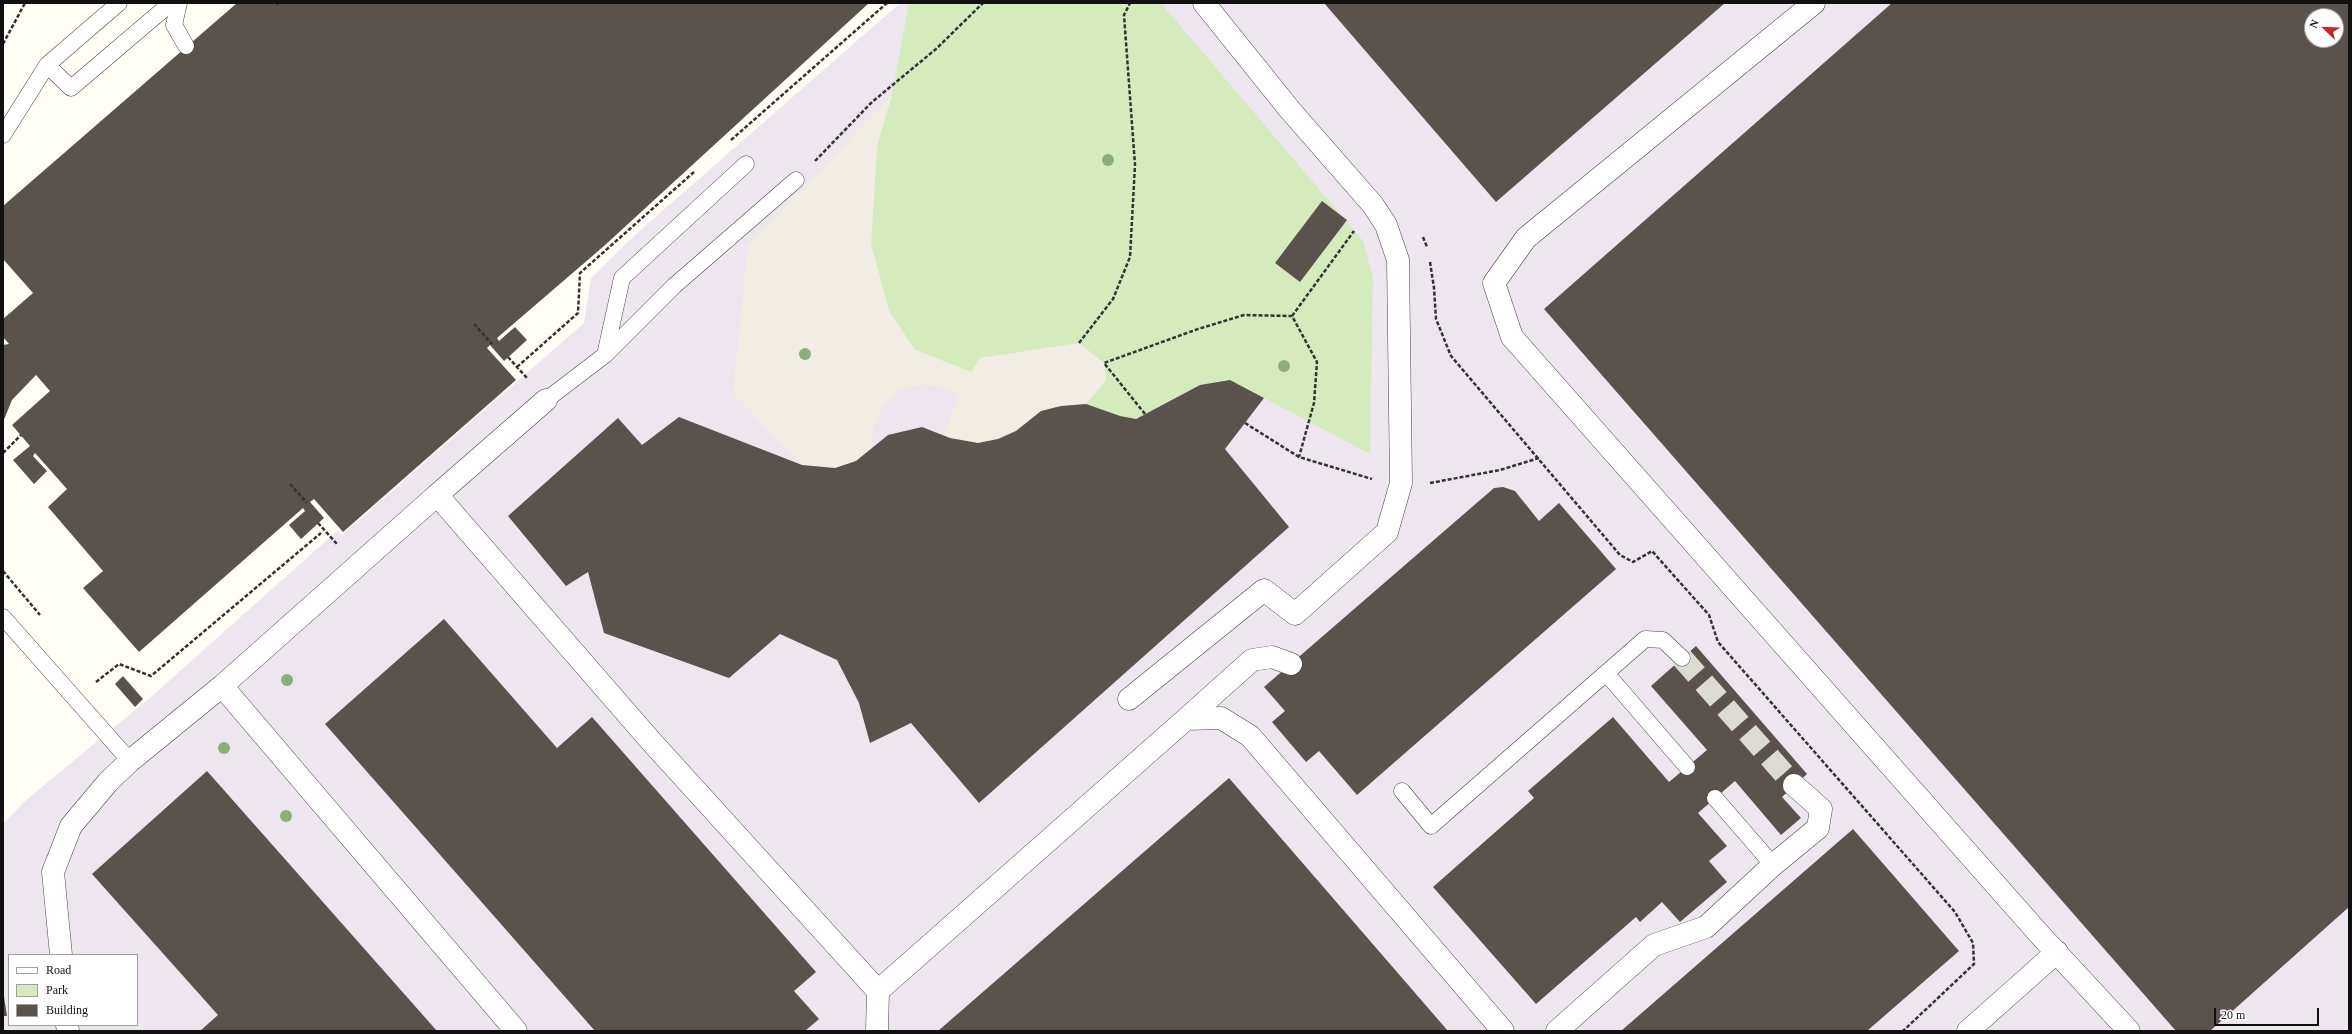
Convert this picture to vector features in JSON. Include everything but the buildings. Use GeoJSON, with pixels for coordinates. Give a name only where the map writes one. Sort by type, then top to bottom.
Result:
{"type":"FeatureCollection","features":[{"type":"Feature","properties":{"kind":"street"},"geometry":{"type":"LineString","coordinates":[[1129,699],[1264,590],[1295,614],[1387,532],[1401,483],[1398,260],[1386,225],[1373,205],[1290,110],[1204,3]]}},
{"type":"Feature","properties":{"kind":"street"},"geometry":{"type":"LineString","coordinates":[[1814,3],[1526,238],[1494,283],[1512,337],[2041,936],[2129,1031]]}},
{"type":"Feature","properties":{"kind":"street"},"geometry":{"type":"LineString","coordinates":[[61,954],[53,872],[71,826],[108,782],[130,761],[222,686],[436,495],[546,400]]}},
{"type":"Feature","properties":{"kind":"street"},"geometry":{"type":"LineString","coordinates":[[436,495],[650,740],[878,991],[877,1031]]}},
{"type":"Feature","properties":{"kind":"street"},"geometry":{"type":"LineString","coordinates":[[878,991],[1252,660],[1272,657],[1291,664]]}},
{"type":"Feature","properties":{"kind":"street"},"geometry":{"type":"LineString","coordinates":[[222,686],[516,1031]]}},
{"type":"Feature","properties":{"kind":"street"},"geometry":{"type":"LineString","coordinates":[[1186,719],[1221,718],[1250,736],[1503,1031]]}},
{"type":"Feature","properties":{"kind":"street"},"geometry":{"type":"LineString","coordinates":[[1557,1031],[1654,945],[1706,927],[1774,865],[1818,828],[1821,809],[1794,786]]}},
{"type":"Feature","properties":{"kind":"street"},"geometry":{"type":"LineString","coordinates":[[1968,1031],[2057,952]]}},
{"type":"Feature","properties":{"kind":"lane"},"geometry":{"type":"LineString","coordinates":[[3,135],[47,65],[119,3]]}},
{"type":"Feature","properties":{"kind":"lane"},"geometry":{"type":"LineString","coordinates":[[47,65],[71,88],[171,3]]}},
{"type":"Feature","properties":{"kind":"lane"},"geometry":{"type":"LineString","coordinates":[[179,3],[174,25],[186,46]]}},
{"type":"Feature","properties":{"kind":"lane"},"geometry":{"type":"LineString","coordinates":[[605,355],[622,278],[746,164]]}},
{"type":"Feature","properties":{"kind":"lane"},"geometry":{"type":"LineString","coordinates":[[546,400],[605,355],[674,286],[796,180]]}},
{"type":"Feature","properties":{"kind":"lane"},"geometry":{"type":"LineString","coordinates":[[4,619],[130,761]]}},
{"type":"Feature","properties":{"kind":"lane"},"geometry":{"type":"LineString","coordinates":[[1402,791],[1431,826],[1645,639],[1663,640],[1682,658]]}},
{"type":"Feature","properties":{"kind":"lane"},"geometry":{"type":"LineString","coordinates":[[1606,673],[1687,767]]}},
{"type":"Feature","properties":{"kind":"lane"},"geometry":{"type":"LineString","coordinates":[[1715,798],[1774,865]]}},
{"type":"Feature","properties":{"kind":"path"},"geometry":{"type":"LineString","coordinates":[[3,44],[25,3]]}},
{"type":"Feature","properties":{"kind":"path"},"geometry":{"type":"LineString","coordinates":[[796,180],[872,102],[936,49],[983,3]]}},
{"type":"Feature","properties":{"kind":"path"},"geometry":{"type":"LineString","coordinates":[[1079,343],[1114,299],[1130,257],[1135,164],[1124,15],[1130,3]]}},
{"type":"Feature","properties":{"kind":"path"},"geometry":{"type":"LineString","coordinates":[[1292,316],[1373,205]]}},
{"type":"Feature","properties":{"kind":"path"},"geometry":{"type":"LineString","coordinates":[[1434,288],[1436,319],[1451,356],[1620,555],[1634,562],[1652,551],[1709,615],[1718,642],[1955,912],[1973,943],[1974,964],[1903,1031]]}},
{"type":"Feature","properties":{"kind":"path"},"geometry":{"type":"LineString","coordinates":[[1145,414],[1104,363],[1198,329],[1244,315],[1292,316]]}},
{"type":"Feature","properties":{"kind":"path"},"geometry":{"type":"LineString","coordinates":[[1292,316],[1317,362],[1314,403],[1299,457]]}},
{"type":"Feature","properties":{"kind":"path"},"geometry":{"type":"LineString","coordinates":[[474,324],[492,344]]}},
{"type":"Feature","properties":{"kind":"path"},"geometry":{"type":"LineString","coordinates":[[1245,423],[1299,457],[1376,480],[1401,483],[1437,483],[1500,470],[1539,458]]}},
{"type":"Feature","properties":{"kind":"path"},"geometry":{"type":"LineString","coordinates":[[3,453],[21,435]]}},
{"type":"Feature","properties":{"kind":"path"},"geometry":{"type":"LineString","coordinates":[[290,484],[307,503]]}},
{"type":"Feature","properties":{"kind":"path"},"geometry":{"type":"LineString","coordinates":[[96,682],[119,664],[151,676],[321,533]]}},
{"type":"Feature","properties":{"kind":"shaded area"},"geometry":{"type":"Polygon","coordinates":[[[900,3],[2349,3],[2349,1031],[3,1031],[3,824],[25,801],[152,696],[337,531],[342,535],[584,323],[591,278],[636,234],[900,3]]]}},
{"type":"Feature","properties":{"kind":"shaded area"},"geometry":{"type":"Polygon","coordinates":[[[892,95],[877,146],[871,244],[889,311],[915,350],[971,372],[980,358],[1079,343],[1104,363],[1106,380],[1086,404],[1061,406],[1041,411],[1016,431],[978,443],[944,435],[960,394],[926,384],[902,389],[883,405],[871,434],[872,448],[856,461],[835,468],[802,465],[733,393],[748,245],[892,95]]]}},
{"type":"Feature","properties":{"kind":"green space"},"geometry":{"type":"Polygon","coordinates":[[[909,3],[1161,3],[1363,241],[1373,277],[1370,454],[1230,380],[1200,385],[1136,419],[1120,416],[1086,404],[1106,380],[1104,363],[1079,343],[971,372],[915,350],[889,311],[871,244],[877,146],[892,95],[909,3]]]}},
{"type":"Feature","properties":{"kind":"tunnel"},"geometry":{"type":"LineString","coordinates":[[1682,658],[1794,785]]}}]}
